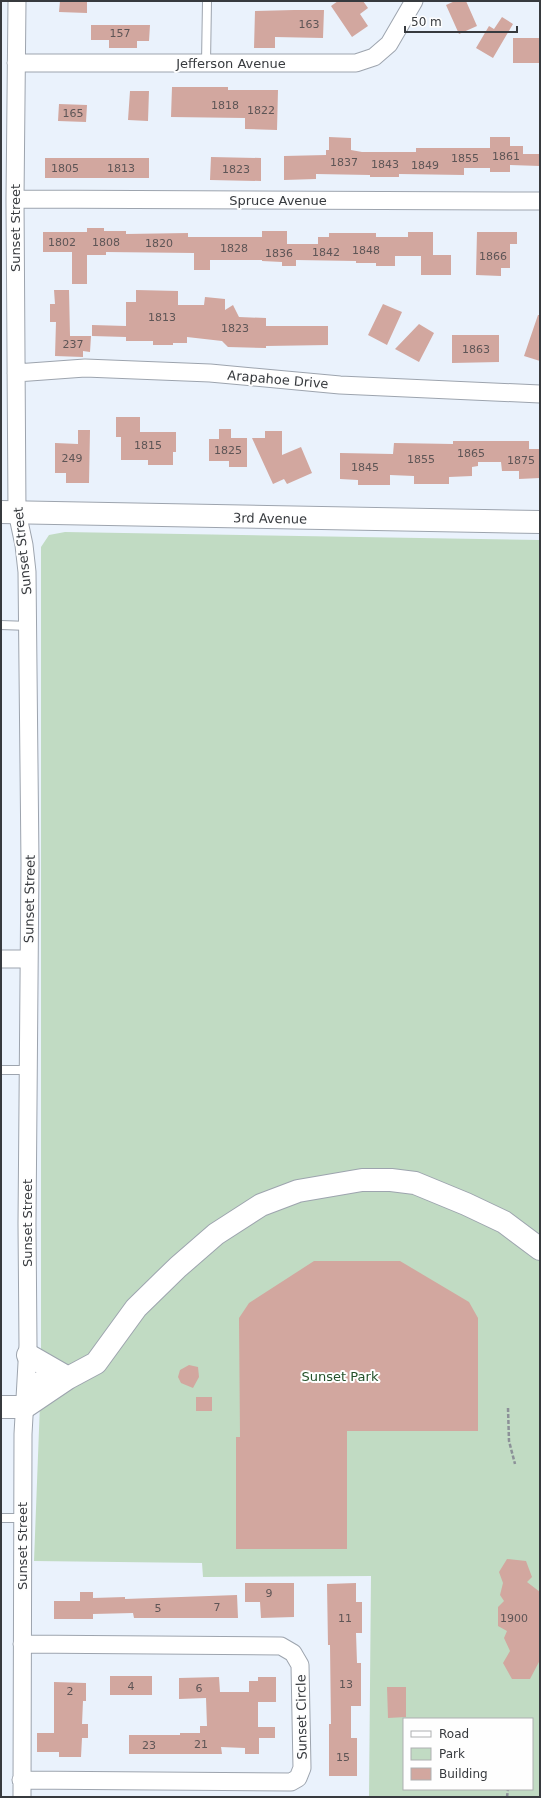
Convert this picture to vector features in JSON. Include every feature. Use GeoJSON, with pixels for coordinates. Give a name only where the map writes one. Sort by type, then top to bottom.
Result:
{"type":"FeatureCollection","features":[{"type":"Feature","properties":{"kind":"street","name":"Sunset Street"},"geometry":{"type":"LineString","coordinates":[[17,1],[16,63],[8,151],[15,199],[8,295],[16,373],[9,512],[24,544],[27,572],[29,626],[30,863],[28,959],[28,1355],[26,1407],[23,1434],[22,1518],[22,1797]]}},
{"type":"Feature","properties":{"kind":"street","name":"Jefferson Avenue"},"geometry":{"type":"LineString","coordinates":[[16,63],[356,63],[374,57],[389,44],[414,1]]}},
{"type":"Feature","properties":{"kind":"street","name":"Spruce Avenue"},"geometry":{"type":"LineString","coordinates":[[15,199],[540,201]]}},
{"type":"Feature","properties":{"kind":"street","name":"Arapahoe Drive"},"geometry":{"type":"LineString","coordinates":[[16,373],[85,368],[216,373],[340,385],[540,394]]}},
{"type":"Feature","properties":{"kind":"street","name":"3rd Avenue"},"geometry":{"type":"LineString","coordinates":[[9,512],[540,522]]}},
{"type":"Feature","properties":{"kind":"street"},"geometry":{"type":"LineString","coordinates":[[1,959],[28,959]]}},
{"type":"Feature","properties":{"kind":"street"},"geometry":{"type":"LineString","coordinates":[[1,1407],[26,1407],[68,1378],[96,1364],[136,1308],[178,1267],[216,1234],[261,1205],[298,1191],[362,1180],[391,1180],[415,1183],[454,1198],[504,1222],[540,1249]]}},
{"type":"Feature","properties":{"kind":"street"},"geometry":{"type":"LineString","coordinates":[[28,1355],[68,1378]]}},
{"type":"Feature","properties":{"kind":"street","name":"Sunset Circle"},"geometry":{"type":"LineString","coordinates":[[22,1644],[281,1646],[293,1653],[300,1665],[302,1768],[298,1778],[291,1782],[22,1780]]}},
{"type":"Feature","properties":{"kind":"lane"},"geometry":{"type":"LineString","coordinates":[[206,63],[207,1]]}},
{"type":"Feature","properties":{"kind":"lane"},"geometry":{"type":"LineString","coordinates":[[1,625],[29,626]]}},
{"type":"Feature","properties":{"kind":"lane"},"geometry":{"type":"LineString","coordinates":[[1,1070],[28,1070]]}},
{"type":"Feature","properties":{"kind":"lane"},"geometry":{"type":"LineString","coordinates":[[1,1518],[22,1518]]}},
{"type":"Feature","properties":{"kind":"path"},"geometry":{"type":"LineString","coordinates":[[508,1408],[509,1441],[515,1464]]}},
{"type":"Feature","properties":{"kind":"green space","name":"Sunset Park"},"geometry":{"type":"Polygon","coordinates":[[[65,532],[540,540],[540,1797],[369,1797],[371,1576],[203,1577],[202,1563],[34,1561],[41,1377],[41,547],[49,535],[65,532]]]}},
{"type":"Feature","properties":{"kind":"building"},"geometry":{"type":"Polygon","coordinates":[[[60,1],[87,1],[87,13],[59,12],[60,1]]]}},
{"type":"Feature","properties":{"kind":"building"},"geometry":{"type":"Polygon","coordinates":[[[338,1],[363,1],[368,8],[360,14],[368,26],[352,37],[331,6],[338,1]]]}},
{"type":"Feature","properties":{"kind":"building"},"geometry":{"type":"Polygon","coordinates":[[[455,1],[466,1],[477,26],[459,34],[446,5],[455,1]]]}},
{"type":"Feature","properties":{"kind":"building"},"geometry":{"type":"Polygon","coordinates":[[[324,10],[323,38],[275,37],[275,48],[254,48],[255,11],[324,10]]]}},
{"type":"Feature","properties":{"kind":"building"},"geometry":{"type":"Polygon","coordinates":[[[502,17],[513,24],[493,58],[476,48],[489,26],[494,29],[502,17]]]}},
{"type":"Feature","properties":{"kind":"building"},"geometry":{"type":"Polygon","coordinates":[[[91,25],[150,25],[149,41],[137,41],[137,48],[109,48],[109,40],[91,40],[91,25]]]}},
{"type":"Feature","properties":{"kind":"building"},"geometry":{"type":"Polygon","coordinates":[[[513,38],[540,38],[540,63],[513,63],[513,38]]]}},
{"type":"Feature","properties":{"kind":"building"},"geometry":{"type":"Polygon","coordinates":[[[172,87],[228,87],[228,90],[278,90],[277,130],[245,129],[245,118],[171,117],[172,87]]]}},
{"type":"Feature","properties":{"kind":"building"},"geometry":{"type":"Polygon","coordinates":[[[130,91],[149,91],[148,121],[128,120],[130,91]]]}},
{"type":"Feature","properties":{"kind":"building"},"geometry":{"type":"Polygon","coordinates":[[[59,104],[87,105],[86,122],[58,121],[59,104]]]}},
{"type":"Feature","properties":{"kind":"building"},"geometry":{"type":"Polygon","coordinates":[[[329,137],[351,138],[351,150],[362,152],[416,152],[416,148],[490,148],[490,137],[510,137],[510,146],[523,146],[523,154],[540,154],[540,166],[510,165],[510,172],[490,172],[490,168],[464,168],[464,175],[399,174],[399,177],[370,177],[370,175],[316,174],[316,179],[284,180],[284,156],[326,155],[326,150],[329,150],[329,137]]]}},
{"type":"Feature","properties":{"kind":"building"},"geometry":{"type":"Polygon","coordinates":[[[211,157],[261,158],[261,181],[210,180],[211,157]]]}},
{"type":"Feature","properties":{"kind":"building"},"geometry":{"type":"Polygon","coordinates":[[[45,158],[149,158],[149,178],[45,178],[45,158]]]}},
{"type":"Feature","properties":{"kind":"building"},"geometry":{"type":"Polygon","coordinates":[[[87,228],[104,228],[104,231],[126,231],[126,234],[188,233],[188,237],[262,237],[262,231],[287,231],[287,244],[318,244],[318,237],[329,237],[329,233],[376,233],[376,237],[408,237],[408,232],[433,232],[433,255],[451,255],[451,275],[421,275],[421,256],[395,256],[395,266],[376,266],[376,263],[356,263],[356,261],[296,260],[296,266],[282,266],[282,262],[262,260],[210,260],[210,270],[194,270],[194,253],[106,252],[106,255],[87,255],[87,284],[72,284],[72,252],[43,252],[43,232],[87,232],[87,228]]]}},
{"type":"Feature","properties":{"kind":"building"},"geometry":{"type":"Polygon","coordinates":[[[477,232],[517,232],[517,244],[510,244],[510,268],[501,268],[501,276],[476,275],[477,232]]]}},
{"type":"Feature","properties":{"kind":"building"},"geometry":{"type":"Polygon","coordinates":[[[54,290],[69,290],[70,336],[91,336],[90,352],[83,351],[83,357],[55,356],[56,322],[50,322],[50,304],[55,304],[54,290]]]}},
{"type":"Feature","properties":{"kind":"building"},"geometry":{"type":"Polygon","coordinates":[[[136,290],[178,291],[178,305],[204,305],[205,297],[225,299],[225,310],[233,305],[239,317],[266,318],[266,326],[328,326],[328,345],[266,346],[266,348],[228,347],[222,341],[187,337],[187,343],[153,345],[153,341],[126,341],[126,337],[92,336],[92,325],[126,326],[126,302],[136,302],[136,290]]]}},
{"type":"Feature","properties":{"kind":"building"},"geometry":{"type":"Polygon","coordinates":[[[383,304],[402,312],[387,345],[368,335],[383,304]]]}},
{"type":"Feature","properties":{"kind":"building"},"geometry":{"type":"Polygon","coordinates":[[[538,315],[540,315],[540,361],[524,356],[538,315]]]}},
{"type":"Feature","properties":{"kind":"building"},"geometry":{"type":"Polygon","coordinates":[[[419,324],[434,333],[419,362],[395,349],[419,324]]]}},
{"type":"Feature","properties":{"kind":"building"},"geometry":{"type":"Polygon","coordinates":[[[452,335],[499,335],[499,362],[452,363],[452,335]]]}},
{"type":"Feature","properties":{"kind":"building"},"geometry":{"type":"Polygon","coordinates":[[[116,417],[140,417],[140,432],[176,432],[176,452],[173,452],[173,465],[148,465],[148,460],[121,460],[121,437],[116,437],[116,417]]]}},
{"type":"Feature","properties":{"kind":"building"},"geometry":{"type":"Polygon","coordinates":[[[219,429],[231,429],[231,438],[247,438],[247,467],[229,467],[229,461],[209,461],[209,439],[219,439],[219,429]]]}},
{"type":"Feature","properties":{"kind":"building"},"geometry":{"type":"Polygon","coordinates":[[[78,430],[90,430],[89,483],[66,483],[66,473],[55,473],[55,443],[78,444],[78,430]]]}},
{"type":"Feature","properties":{"kind":"building"},"geometry":{"type":"Polygon","coordinates":[[[265,431],[282,431],[282,455],[301,447],[312,473],[287,484],[284,479],[273,484],[252,438],[265,438],[265,431]]]}},
{"type":"Feature","properties":{"kind":"building"},"geometry":{"type":"Polygon","coordinates":[[[453,441],[529,441],[529,449],[540,449],[540,478],[519,479],[519,471],[502,471],[501,462],[478,462],[478,466],[472,467],[472,476],[449,477],[449,484],[414,484],[414,476],[390,475],[390,485],[358,485],[358,480],[340,479],[340,453],[393,454],[394,443],[453,444],[453,441]]]}},
{"type":"Feature","properties":{"kind":"building"},"geometry":{"type":"Polygon","coordinates":[[[314,1261],[400,1261],[469,1302],[478,1318],[478,1431],[347,1431],[347,1549],[236,1549],[236,1437],[240,1437],[239,1318],[249,1303],[314,1261]]]}},
{"type":"Feature","properties":{"kind":"building"},"geometry":{"type":"Polygon","coordinates":[[[189,1365],[198,1367],[199,1377],[193,1388],[181,1383],[178,1377],[180,1370],[189,1365]]]}},
{"type":"Feature","properties":{"kind":"building"},"geometry":{"type":"Polygon","coordinates":[[[196,1397],[212,1397],[212,1411],[196,1411],[196,1397]]]}},
{"type":"Feature","properties":{"kind":"building"},"geometry":{"type":"Polygon","coordinates":[[[507,1559],[526,1561],[532,1577],[527,1582],[540,1592],[540,1660],[530,1679],[512,1679],[503,1663],[510,1651],[504,1638],[507,1631],[498,1626],[498,1607],[504,1601],[500,1595],[503,1583],[499,1572],[507,1559]]]}},
{"type":"Feature","properties":{"kind":"building"},"geometry":{"type":"Polygon","coordinates":[[[245,1583],[294,1583],[294,1617],[261,1618],[260,1602],[245,1602],[245,1583]]]}},
{"type":"Feature","properties":{"kind":"building"},"geometry":{"type":"Polygon","coordinates":[[[356,1583],[356,1602],[362,1602],[362,1633],[356,1633],[357,1663],[361,1663],[361,1706],[351,1706],[351,1738],[357,1738],[357,1776],[329,1776],[329,1724],[331,1724],[330,1645],[328,1645],[327,1584],[356,1583]]]}},
{"type":"Feature","properties":{"kind":"building"},"geometry":{"type":"Polygon","coordinates":[[[80,1592],[93,1592],[93,1598],[125,1597],[125,1599],[237,1595],[238,1618],[134,1618],[133,1613],[93,1614],[93,1619],[54,1619],[54,1601],[80,1601],[80,1592]]]}},
{"type":"Feature","properties":{"kind":"building"},"geometry":{"type":"Polygon","coordinates":[[[110,1676],[152,1676],[152,1695],[110,1695],[110,1676]]]}},
{"type":"Feature","properties":{"kind":"building"},"geometry":{"type":"Polygon","coordinates":[[[219,1677],[220,1692],[249,1692],[249,1681],[258,1681],[258,1677],[276,1677],[276,1702],[258,1702],[258,1727],[275,1727],[275,1738],[259,1738],[259,1754],[245,1754],[245,1748],[221,1747],[222,1754],[129,1754],[129,1735],[180,1735],[180,1733],[200,1733],[200,1726],[207,1726],[206,1698],[179,1699],[179,1678],[219,1677]]]}},
{"type":"Feature","properties":{"kind":"building"},"geometry":{"type":"Polygon","coordinates":[[[54,1682],[86,1683],[86,1701],[83,1701],[82,1724],[88,1724],[88,1738],[82,1738],[81,1757],[59,1757],[59,1752],[37,1752],[37,1733],[54,1733],[54,1682]]]}},
{"type":"Feature","properties":{"kind":"building"},"geometry":{"type":"Polygon","coordinates":[[[387,1687],[406,1687],[406,1717],[388,1718],[387,1687]]]}}]}
